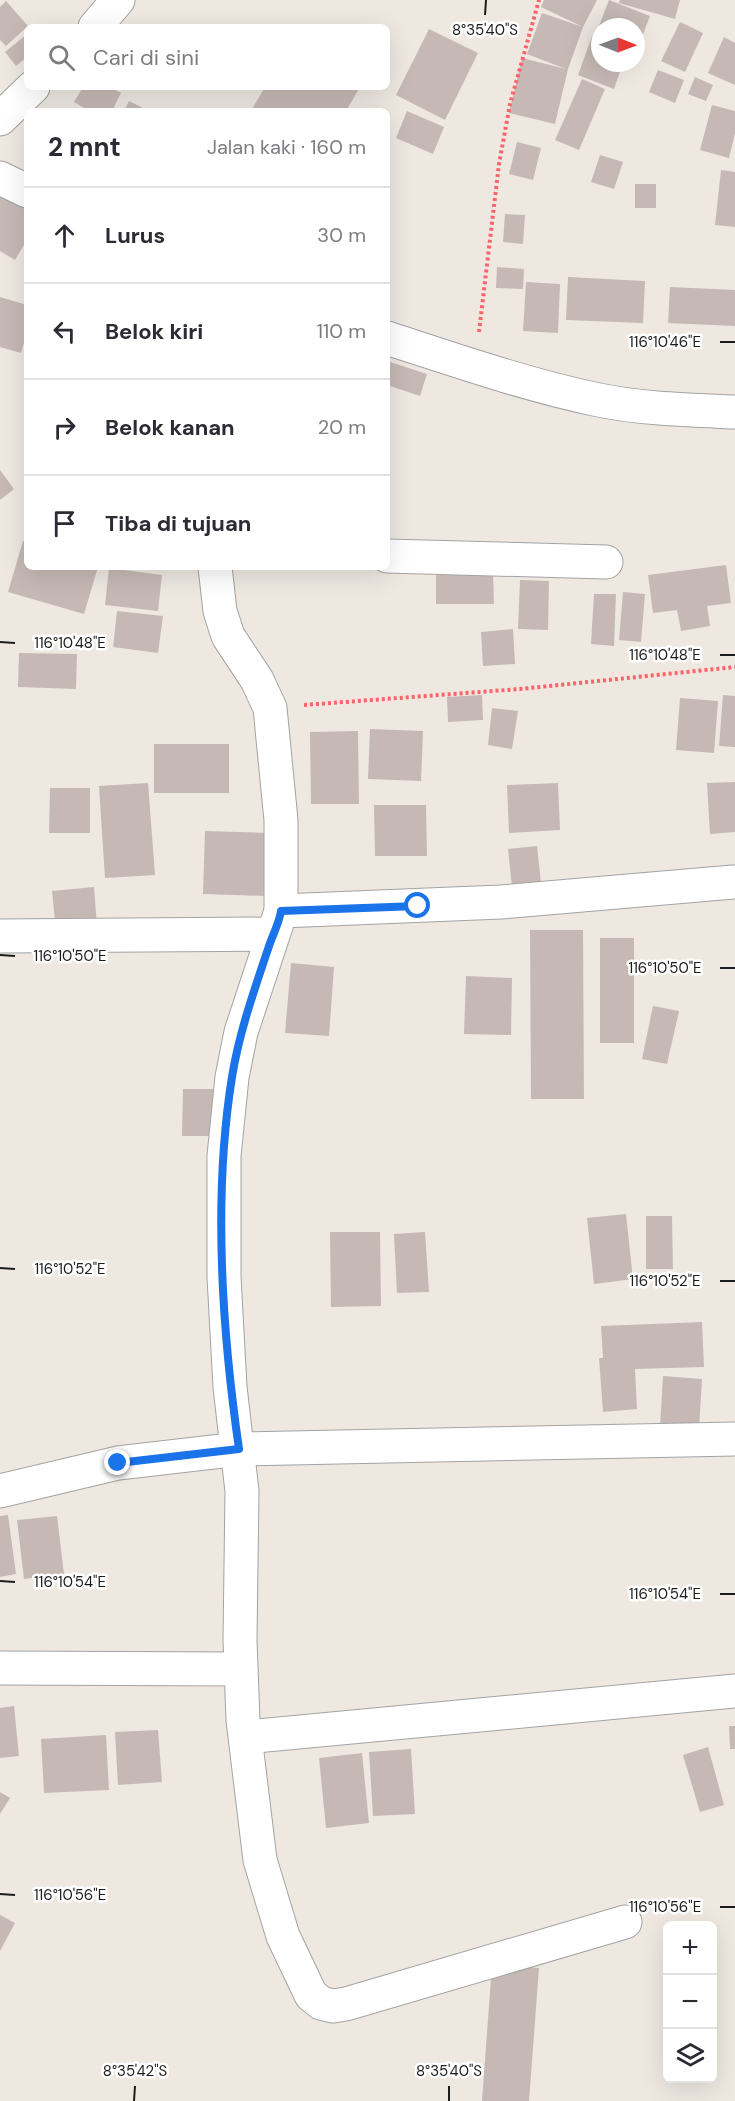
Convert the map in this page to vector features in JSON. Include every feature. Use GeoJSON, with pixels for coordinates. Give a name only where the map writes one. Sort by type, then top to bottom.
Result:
{"type":"FeatureCollection","features":[{"type":"Feature","properties":{"kind":"street"},"geometry":{"type":"LineString","coordinates":[[98,24],[118,0]]}},
{"type":"Feature","properties":{"kind":"street"},"geometry":{"type":"LineString","coordinates":[[0,119],[30,90]]}},
{"type":"Feature","properties":{"kind":"street"},"geometry":{"type":"LineString","coordinates":[[0,178],[24,190]]}},
{"type":"Feature","properties":{"kind":"street"},"geometry":{"type":"LineString","coordinates":[[390,339],[474,367],[594,399],[670,410],[735,412]]}},
{"type":"Feature","properties":{"kind":"street"},"geometry":{"type":"LineString","coordinates":[[390,556],[606,562]]}},
{"type":"Feature","properties":{"kind":"street"},"geometry":{"type":"LineString","coordinates":[[215,570],[220,611],[228,636],[257,680],[270,708],[281,820],[277,923],[241,1032],[232,1077],[224,1156],[224,1277],[230,1387],[239,1449],[242,1491],[240,1669],[246,1737],[260,1860],[283,1936],[304,1986],[321,2003],[333,2006],[625,1922]]}},
{"type":"Feature","properties":{"kind":"street"},"geometry":{"type":"LineString","coordinates":[[0,936],[277,923],[733,882]]}},
{"type":"Feature","properties":{"kind":"street"},"geometry":{"type":"LineString","coordinates":[[0,1491],[118,1463],[239,1449],[735,1439]]}},
{"type":"Feature","properties":{"kind":"street"},"geometry":{"type":"LineString","coordinates":[[0,1668],[240,1669]]}},
{"type":"Feature","properties":{"kind":"street"},"geometry":{"type":"LineString","coordinates":[[246,1737],[735,1690]]}},
{"type":"Feature","properties":{"kind":"path"},"geometry":{"type":"LineString","coordinates":[[474,367],[499,164],[510,104],[539,0]]}},
{"type":"Feature","properties":{"kind":"path"},"geometry":{"type":"LineString","coordinates":[[270,708],[508,690],[735,667]]}},
{"type":"Feature","properties":{"kind":"building"},"geometry":{"type":"Polygon","coordinates":[[[544,0],[597,0],[583,27],[541,7],[544,0]]]}},
{"type":"Feature","properties":{"kind":"building"},"geometry":{"type":"Polygon","coordinates":[[[609,0],[650,16],[645,29],[645,18],[602,18],[609,0]]]}},
{"type":"Feature","properties":{"kind":"building"},"geometry":{"type":"Polygon","coordinates":[[[620,0],[680,0],[675,19],[619,3],[620,0]]]}},
{"type":"Feature","properties":{"kind":"building"},"geometry":{"type":"Polygon","coordinates":[[[6,1],[26,24],[24,24],[24,30],[6,46],[0,40],[0,7],[6,1]]]}},
{"type":"Feature","properties":{"kind":"building"},"geometry":{"type":"Polygon","coordinates":[[[542,13],[583,27],[568,69],[555,124],[509,113],[522,58],[566,69],[527,54],[542,13]]]}},
{"type":"Feature","properties":{"kind":"building"},"geometry":{"type":"Polygon","coordinates":[[[680,22],[703,33],[685,72],[661,61],[680,22]]]}},
{"type":"Feature","properties":{"kind":"building"},"geometry":{"type":"Polygon","coordinates":[[[429,29],[478,53],[445,120],[396,95],[429,29]]]}},
{"type":"Feature","properties":{"kind":"building"},"geometry":{"type":"Polygon","coordinates":[[[24,36],[24,59],[16,66],[5,52],[24,36]]]}},
{"type":"Feature","properties":{"kind":"building"},"geometry":{"type":"Polygon","coordinates":[[[724,37],[735,43],[735,85],[708,73],[724,37]]]}},
{"type":"Feature","properties":{"kind":"building"},"geometry":{"type":"Polygon","coordinates":[[[591,39],[591,72],[620,72],[614,89],[578,75],[591,39]]]}},
{"type":"Feature","properties":{"kind":"building"},"geometry":{"type":"Polygon","coordinates":[[[658,70],[684,80],[675,103],[649,92],[658,70]]]}},
{"type":"Feature","properties":{"kind":"building"},"geometry":{"type":"Polygon","coordinates":[[[695,77],[713,85],[706,101],[688,94],[695,77]]]}},
{"type":"Feature","properties":{"kind":"building"},"geometry":{"type":"Polygon","coordinates":[[[582,79],[605,89],[579,150],[555,140],[582,79]]]}},
{"type":"Feature","properties":{"kind":"building"},"geometry":{"type":"Polygon","coordinates":[[[81,90],[116,90],[121,93],[114,108],[84,108],[74,102],[81,90]]]}},
{"type":"Feature","properties":{"kind":"building"},"geometry":{"type":"Polygon","coordinates":[[[263,90],[358,90],[348,108],[253,108],[263,90]]]}},
{"type":"Feature","properties":{"kind":"building"},"geometry":{"type":"Polygon","coordinates":[[[129,101],[143,108],[126,108],[129,101]]]}},
{"type":"Feature","properties":{"kind":"building"},"geometry":{"type":"Polygon","coordinates":[[[712,105],[735,111],[735,133],[729,158],[700,150],[712,105]]]}},
{"type":"Feature","properties":{"kind":"building"},"geometry":{"type":"Polygon","coordinates":[[[407,111],[444,127],[433,154],[396,138],[407,111]]]}},
{"type":"Feature","properties":{"kind":"building"},"geometry":{"type":"Polygon","coordinates":[[[517,142],[541,148],[533,180],[509,174],[517,142]]]}},
{"type":"Feature","properties":{"kind":"building"},"geometry":{"type":"Polygon","coordinates":[[[600,155],[623,162],[614,189],[591,182],[600,155]]]}},
{"type":"Feature","properties":{"kind":"building"},"geometry":{"type":"Polygon","coordinates":[[[721,170],[735,172],[735,227],[715,225],[721,170]]]}},
{"type":"Feature","properties":{"kind":"building"},"geometry":{"type":"Polygon","coordinates":[[[635,184],[656,184],[656,208],[635,208],[635,184]]]}},
{"type":"Feature","properties":{"kind":"building"},"geometry":{"type":"Polygon","coordinates":[[[0,192],[24,206],[24,245],[15,260],[0,251],[0,192]]]}},
{"type":"Feature","properties":{"kind":"building"},"geometry":{"type":"Polygon","coordinates":[[[505,214],[525,215],[523,244],[503,242],[505,214]]]}},
{"type":"Feature","properties":{"kind":"building"},"geometry":{"type":"Polygon","coordinates":[[[497,267],[524,269],[523,289],[496,288],[497,267]]]}},
{"type":"Feature","properties":{"kind":"building"},"geometry":{"type":"Polygon","coordinates":[[[568,277],[645,281],[643,323],[566,320],[568,277]]]}},
{"type":"Feature","properties":{"kind":"building"},"geometry":{"type":"Polygon","coordinates":[[[526,282],[560,284],[558,333],[523,331],[526,282]]]}},
{"type":"Feature","properties":{"kind":"building"},"geometry":{"type":"Polygon","coordinates":[[[670,287],[735,290],[735,326],[668,323],[670,287]]]}},
{"type":"Feature","properties":{"kind":"building"},"geometry":{"type":"Polygon","coordinates":[[[0,297],[24,304],[24,342],[21,353],[0,347],[0,297]]]}},
{"type":"Feature","properties":{"kind":"building"},"geometry":{"type":"Polygon","coordinates":[[[390,362],[427,374],[420,396],[390,386],[390,362]]]}},
{"type":"Feature","properties":{"kind":"building"},"geometry":{"type":"Polygon","coordinates":[[[0,470],[14,489],[0,500],[0,470]]]}},
{"type":"Feature","properties":{"kind":"building"},"geometry":{"type":"Polygon","coordinates":[[[23,541],[24,570],[97,570],[84,614],[8,592],[23,541]]]}},
{"type":"Feature","properties":{"kind":"building"},"geometry":{"type":"Polygon","coordinates":[[[726,565],[731,603],[707,606],[710,626],[681,631],[677,610],[653,613],[648,575],[726,565]]]}},
{"type":"Feature","properties":{"kind":"building"},"geometry":{"type":"Polygon","coordinates":[[[109,570],[162,575],[158,611],[105,605],[109,570]]]}},
{"type":"Feature","properties":{"kind":"building"},"geometry":{"type":"Polygon","coordinates":[[[493,571],[494,604],[436,604],[436,572],[493,571]]]}},
{"type":"Feature","properties":{"kind":"building"},"geometry":{"type":"Polygon","coordinates":[[[520,580],[549,581],[548,630],[518,629],[520,580]]]}},
{"type":"Feature","properties":{"kind":"building"},"geometry":{"type":"Polygon","coordinates":[[[623,592],[645,594],[641,642],[619,640],[623,592]]]}},
{"type":"Feature","properties":{"kind":"building"},"geometry":{"type":"Polygon","coordinates":[[[594,594],[616,594],[614,646],[591,644],[594,594]]]}},
{"type":"Feature","properties":{"kind":"building"},"geometry":{"type":"Polygon","coordinates":[[[117,611],[163,616],[158,653],[113,647],[117,611]]]}},
{"type":"Feature","properties":{"kind":"building"},"geometry":{"type":"Polygon","coordinates":[[[513,629],[515,664],[483,666],[481,632],[513,629]]]}},
{"type":"Feature","properties":{"kind":"building"},"geometry":{"type":"Polygon","coordinates":[[[19,653],[77,654],[76,689],[18,687],[19,653]]]}},
{"type":"Feature","properties":{"kind":"building"},"geometry":{"type":"Polygon","coordinates":[[[482,695],[483,720],[448,722],[447,697],[482,695]]]}},
{"type":"Feature","properties":{"kind":"building"},"geometry":{"type":"Polygon","coordinates":[[[723,695],[735,696],[735,747],[719,746],[723,695]]]}},
{"type":"Feature","properties":{"kind":"building"},"geometry":{"type":"Polygon","coordinates":[[[680,698],[718,701],[714,753],[676,750],[680,698]]]}},
{"type":"Feature","properties":{"kind":"building"},"geometry":{"type":"Polygon","coordinates":[[[492,708],[518,711],[512,749],[488,745],[492,708]]]}},
{"type":"Feature","properties":{"kind":"building"},"geometry":{"type":"Polygon","coordinates":[[[370,729],[423,731],[421,781],[368,779],[370,729]]]}},
{"type":"Feature","properties":{"kind":"building"},"geometry":{"type":"Polygon","coordinates":[[[358,731],[359,804],[311,804],[310,732],[358,731]]]}},
{"type":"Feature","properties":{"kind":"building"},"geometry":{"type":"Polygon","coordinates":[[[154,744],[229,744],[229,793],[154,793],[154,744]]]}},
{"type":"Feature","properties":{"kind":"building"},"geometry":{"type":"Polygon","coordinates":[[[735,782],[735,832],[710,834],[707,783],[735,782]]]}},
{"type":"Feature","properties":{"kind":"building"},"geometry":{"type":"Polygon","coordinates":[[[148,783],[155,875],[105,878],[99,786],[148,783]]]}},
{"type":"Feature","properties":{"kind":"building"},"geometry":{"type":"Polygon","coordinates":[[[558,783],[560,830],[509,833],[507,785],[558,783]]]}},
{"type":"Feature","properties":{"kind":"building"},"geometry":{"type":"Polygon","coordinates":[[[50,788],[90,788],[90,833],[49,833],[50,788]]]}},
{"type":"Feature","properties":{"kind":"building"},"geometry":{"type":"Polygon","coordinates":[[[374,805],[426,805],[427,856],[375,856],[374,805]]]}},
{"type":"Feature","properties":{"kind":"building"},"geometry":{"type":"Polygon","coordinates":[[[205,831],[270,833],[268,896],[203,894],[205,831]]]}},
{"type":"Feature","properties":{"kind":"building"},"geometry":{"type":"Polygon","coordinates":[[[537,846],[541,883],[512,887],[508,849],[537,846]]]}},
{"type":"Feature","properties":{"kind":"building"},"geometry":{"type":"Polygon","coordinates":[[[94,887],[97,926],[56,930],[52,891],[94,887]]]}},
{"type":"Feature","properties":{"kind":"building"},"geometry":{"type":"Polygon","coordinates":[[[530,930],[583,930],[584,1099],[531,1099],[530,930]]]}},
{"type":"Feature","properties":{"kind":"building"},"geometry":{"type":"Polygon","coordinates":[[[600,938],[634,938],[634,1043],[600,1043],[600,938]]]}},
{"type":"Feature","properties":{"kind":"building"},"geometry":{"type":"Polygon","coordinates":[[[291,963],[334,967],[329,1036],[285,1033],[291,963]]]}},
{"type":"Feature","properties":{"kind":"building"},"geometry":{"type":"Polygon","coordinates":[[[466,976],[512,978],[511,1035],[464,1034],[466,976]]]}},
{"type":"Feature","properties":{"kind":"building"},"geometry":{"type":"Polygon","coordinates":[[[653,1006],[679,1011],[667,1064],[642,1059],[653,1006]]]}},
{"type":"Feature","properties":{"kind":"building"},"geometry":{"type":"Polygon","coordinates":[[[183,1089],[216,1089],[216,1136],[182,1136],[183,1089]]]}},
{"type":"Feature","properties":{"kind":"building"},"geometry":{"type":"Polygon","coordinates":[[[626,1214],[633,1279],[594,1284],[587,1218],[626,1214]]]}},
{"type":"Feature","properties":{"kind":"building"},"geometry":{"type":"Polygon","coordinates":[[[646,1216],[672,1216],[673,1269],[646,1269],[646,1216]]]}},
{"type":"Feature","properties":{"kind":"building"},"geometry":{"type":"Polygon","coordinates":[[[330,1232],[380,1232],[381,1306],[331,1307],[330,1232]]]}},
{"type":"Feature","properties":{"kind":"building"},"geometry":{"type":"Polygon","coordinates":[[[425,1232],[429,1292],[397,1293],[394,1234],[425,1232]]]}},
{"type":"Feature","properties":{"kind":"building"},"geometry":{"type":"Polygon","coordinates":[[[702,1322],[704,1367],[635,1369],[637,1409],[603,1412],[599,1358],[603,1358],[601,1326],[702,1322]]]}},
{"type":"Feature","properties":{"kind":"building"},"geometry":{"type":"Polygon","coordinates":[[[663,1376],[702,1379],[699,1429],[660,1427],[663,1376]]]}},
{"type":"Feature","properties":{"kind":"building"},"geometry":{"type":"Polygon","coordinates":[[[8,1515],[16,1574],[0,1577],[0,1516],[8,1515]]]}},
{"type":"Feature","properties":{"kind":"building"},"geometry":{"type":"Polygon","coordinates":[[[57,1516],[64,1574],[24,1579],[17,1520],[57,1516]]]}},
{"type":"Feature","properties":{"kind":"building"},"geometry":{"type":"Polygon","coordinates":[[[14,1706],[19,1756],[0,1758],[0,1708],[14,1706]]]}},
{"type":"Feature","properties":{"kind":"building"},"geometry":{"type":"Polygon","coordinates":[[[729,1726],[735,1726],[735,1749],[730,1749],[729,1726]]]}},
{"type":"Feature","properties":{"kind":"building"},"geometry":{"type":"Polygon","coordinates":[[[158,1730],[162,1782],[118,1785],[115,1732],[158,1730]]]}},
{"type":"Feature","properties":{"kind":"building"},"geometry":{"type":"Polygon","coordinates":[[[106,1735],[109,1790],[44,1793],[41,1739],[106,1735]]]}},
{"type":"Feature","properties":{"kind":"building"},"geometry":{"type":"Polygon","coordinates":[[[708,1747],[724,1805],[700,1812],[683,1755],[708,1747]]]}},
{"type":"Feature","properties":{"kind":"building"},"geometry":{"type":"Polygon","coordinates":[[[411,1749],[415,1814],[373,1816],[369,1752],[411,1749]]]}},
{"type":"Feature","properties":{"kind":"building"},"geometry":{"type":"Polygon","coordinates":[[[362,1753],[369,1823],[326,1828],[319,1758],[362,1753]]]}},
{"type":"Feature","properties":{"kind":"building"},"geometry":{"type":"Polygon","coordinates":[[[0,1792],[10,1798],[0,1814],[0,1792]]]}},
{"type":"Feature","properties":{"kind":"building"},"geometry":{"type":"Polygon","coordinates":[[[0,1915],[15,1923],[0,1951],[0,1915]]]}},
{"type":"Feature","properties":{"kind":"building"},"geometry":{"type":"Polygon","coordinates":[[[492,1965],[539,1968],[529,2101],[482,2101],[492,1965]]]}},
{"type":"Feature","properties":{"kind":"route"},"geometry":{"type":"LineString","coordinates":[[118,1463],[239,1449],[230,1387],[224,1277],[224,1156],[232,1077],[241,1032],[273,934],[280,920],[281,911],[418,906]]}}]}
